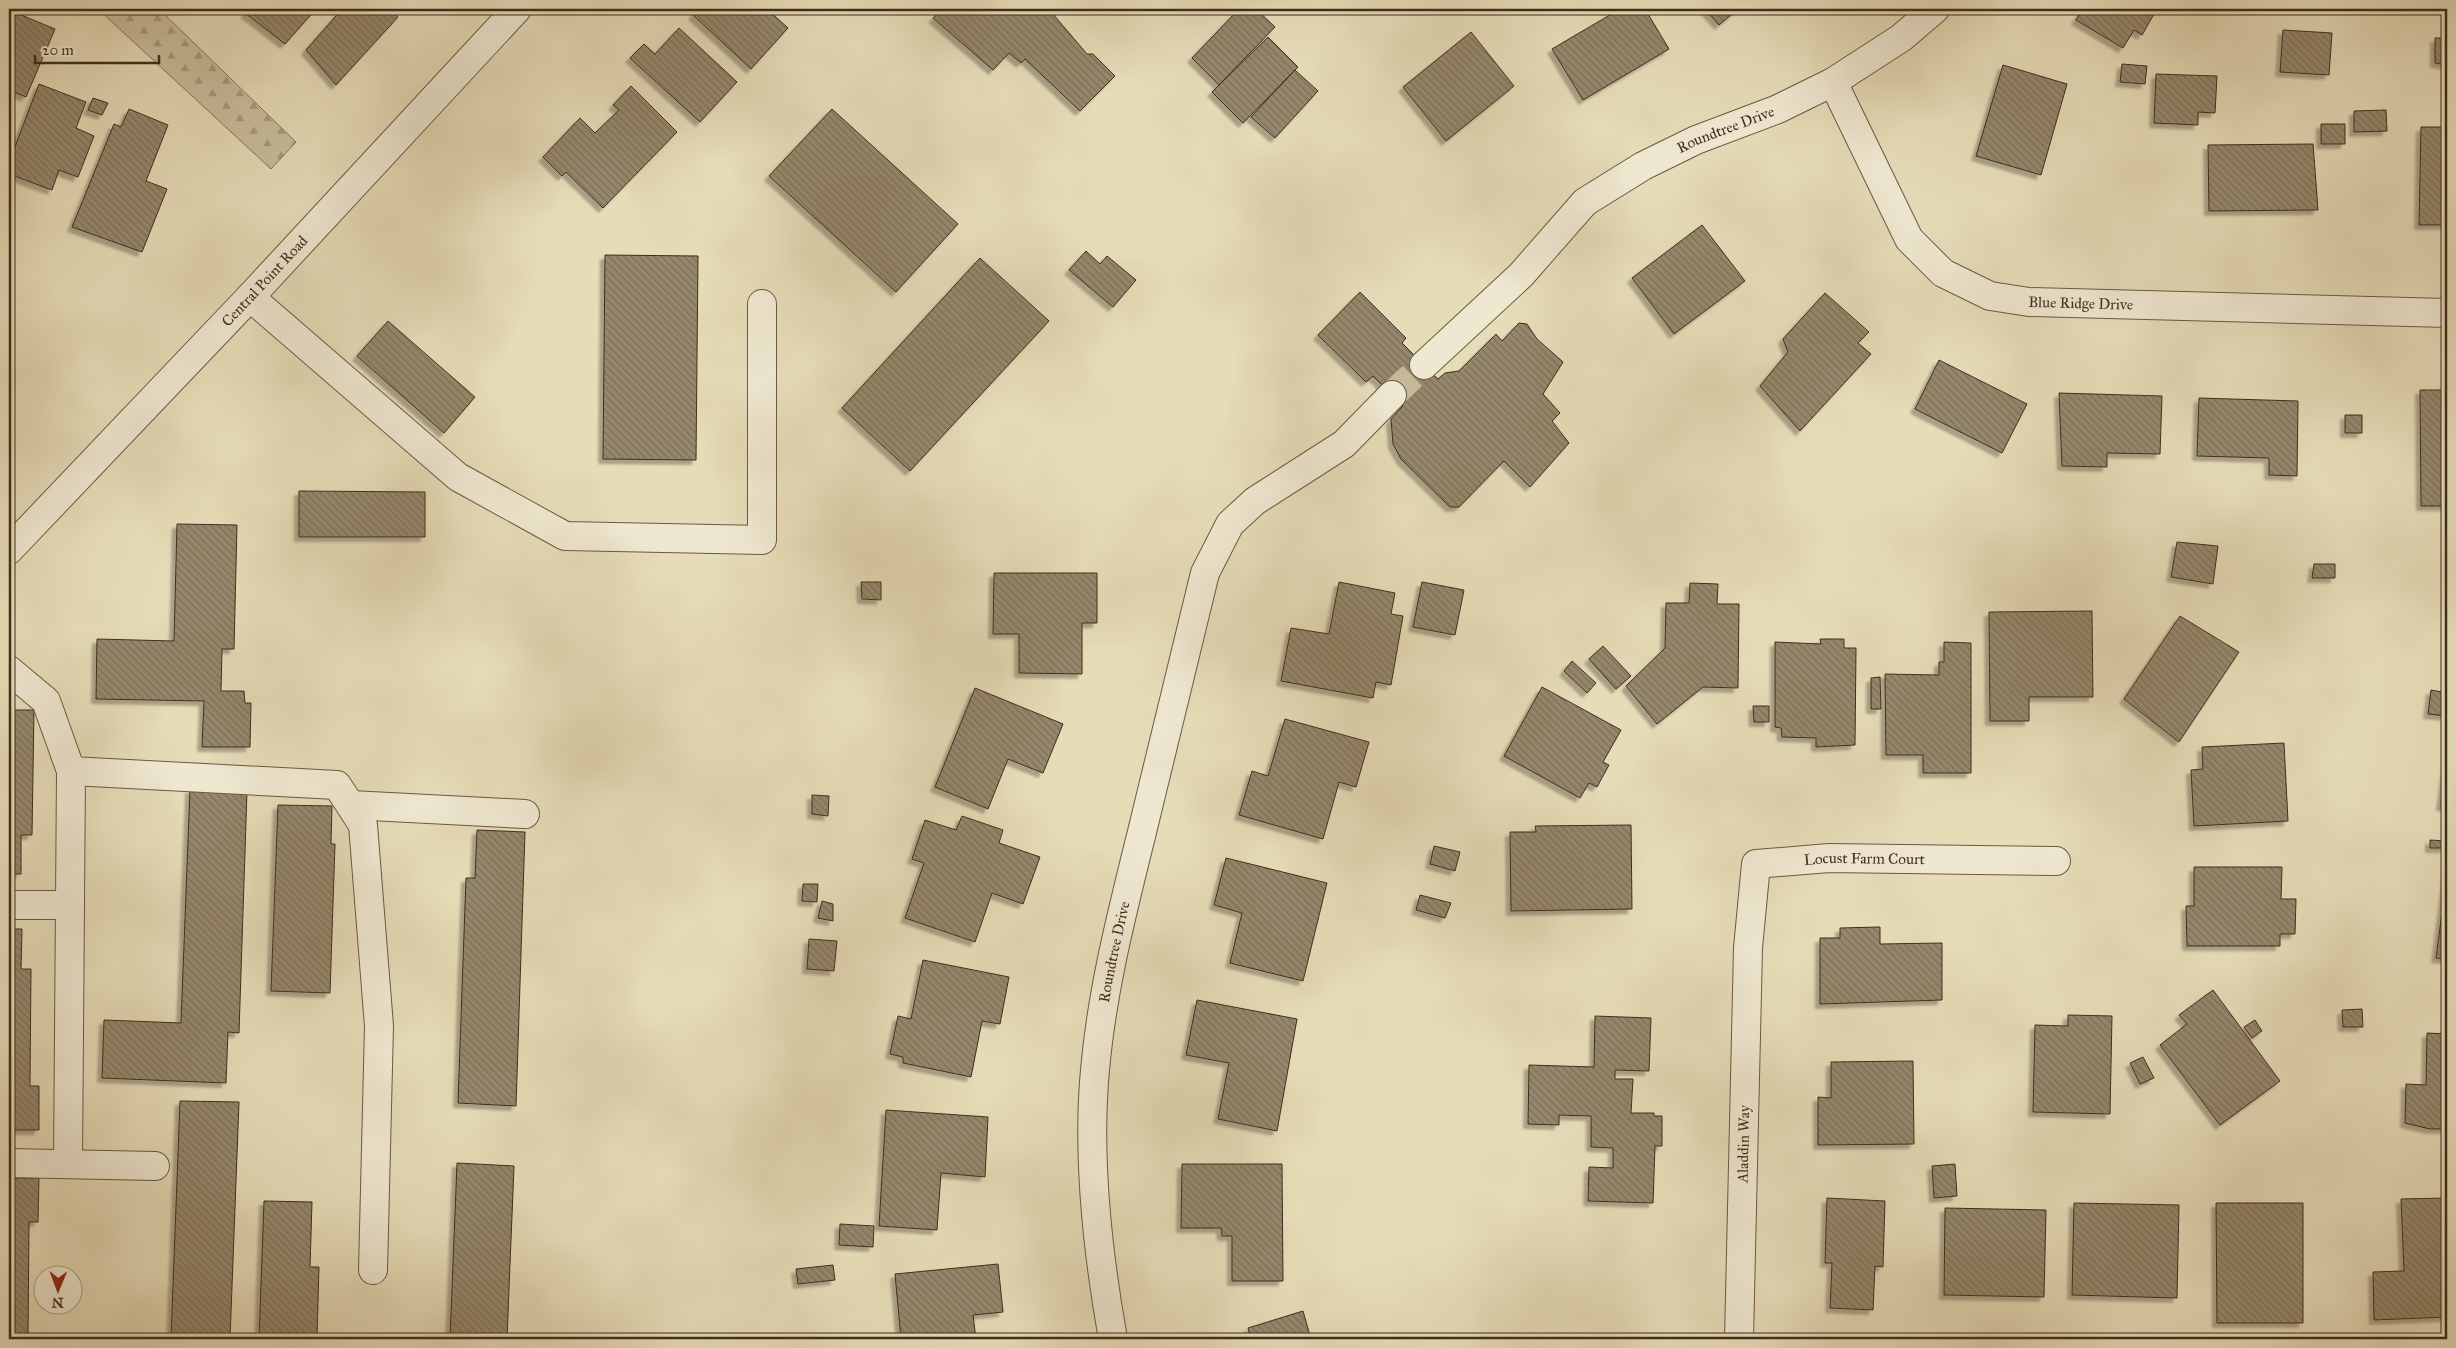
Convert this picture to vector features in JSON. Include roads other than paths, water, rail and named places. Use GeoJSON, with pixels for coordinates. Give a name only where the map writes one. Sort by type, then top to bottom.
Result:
{"type":"FeatureCollection","features":[{"type":"Feature","properties":{"kind":"street","name":"Roundtree Drive"},"geometry":{"type":"LineString","coordinates":[[1424,365],[1529,266],[1586,202],[1643,166],[1696,140],[1778,109],[1833,82],[1900,38],[1935,9]]}},
{"type":"Feature","properties":{"kind":"street","name":"Central Point Road"},"geometry":{"type":"LineString","coordinates":[[9,550],[250,297],[512,10]]}},
{"type":"Feature","properties":{"kind":"street","name":"Blue Ridge Drive"},"geometry":{"type":"LineString","coordinates":[[1833,82],[1909,238],[1943,273],[1990,296],[2029,302],[2447,313]]}},
{"type":"Feature","properties":{"kind":"street"},"geometry":{"type":"LineString","coordinates":[[250,297],[458,477],[565,536],[762,540],[762,304]]}},
{"type":"Feature","properties":{"kind":"street","name":"Roundtree Drive"},"geometry":{"type":"LineString","coordinates":[[1113,1339],[1104,1291],[1098,1227],[1094,1142],[1095,1072],[1110,965],[1205,573],[1230,524],[1255,500],[1344,444],[1392,395]]}},
{"type":"Feature","properties":{"kind":"street"},"geometry":{"type":"LineString","coordinates":[[9,670],[46,701],[71,771],[68,1164]]}},
{"type":"Feature","properties":{"kind":"street"},"geometry":{"type":"LineString","coordinates":[[71,771],[337,785],[351,805],[363,825],[379,1026],[373,1270]]}},
{"type":"Feature","properties":{"kind":"street"},"geometry":{"type":"LineString","coordinates":[[351,805],[525,814]]}},
{"type":"Feature","properties":{"kind":"street","name":"Locust Farm Court"},"geometry":{"type":"LineString","coordinates":[[1748,948],[1756,864],[1829,858],[2056,861]]}},
{"type":"Feature","properties":{"kind":"street"},"geometry":{"type":"LineString","coordinates":[[9,906],[70,905]]}},
{"type":"Feature","properties":{"kind":"street","name":"Aladdin Way"},"geometry":{"type":"LineString","coordinates":[[1739,1339],[1748,948]]}},
{"type":"Feature","properties":{"kind":"street"},"geometry":{"type":"LineString","coordinates":[[9,1163],[155,1166]]}},
{"type":"Feature","properties":{"kind":"tunnel"},"geometry":{"type":"LineString","coordinates":[[1392,395],[1424,365]]}}]}
